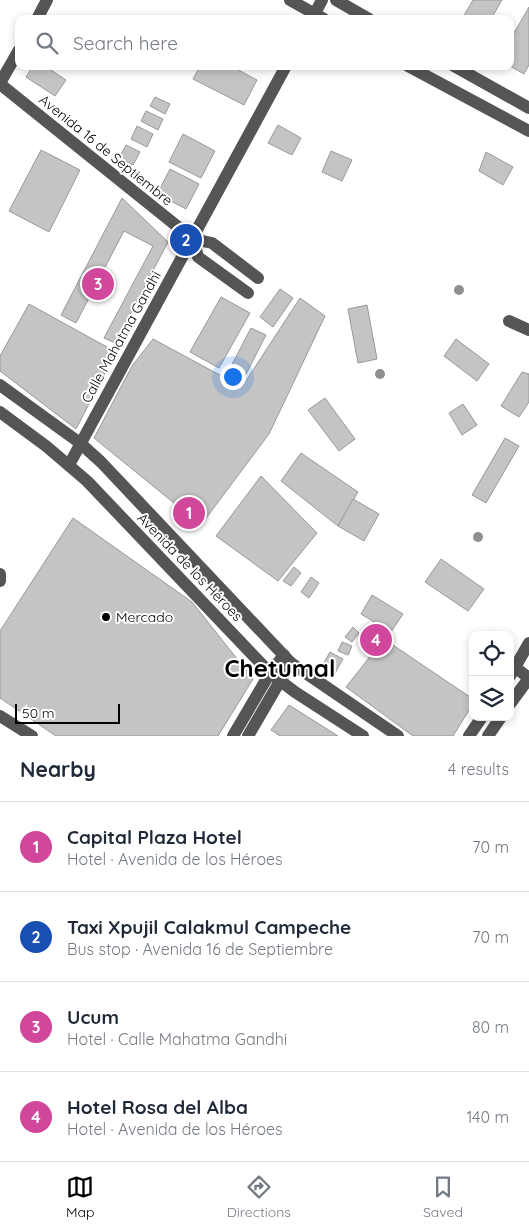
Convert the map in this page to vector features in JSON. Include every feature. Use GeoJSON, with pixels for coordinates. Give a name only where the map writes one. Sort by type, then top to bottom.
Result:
{"type":"FeatureCollection","features":[{"type":"Feature","properties":{"kind":"street"},"geometry":{"type":"LineString","coordinates":[[39,15],[47,0]]}},
{"type":"Feature","properties":{"kind":"street"},"geometry":{"type":"LineString","coordinates":[[290,0],[314,15]]}},
{"type":"Feature","properties":{"kind":"street"},"geometry":{"type":"LineString","coordinates":[[318,15],[322,0]]}},
{"type":"Feature","properties":{"kind":"street"},"geometry":{"type":"LineString","coordinates":[[336,0],[362,15]]}},
{"type":"Feature","properties":{"kind":"street"},"geometry":{"type":"LineString","coordinates":[[0,84],[15,57]]}},
{"type":"Feature","properties":{"kind":"street","name":"Calle Mahatma Gandhi"},"geometry":{"type":"LineString","coordinates":[[70,464],[284,70]]}},
{"type":"Feature","properties":{"kind":"street"},"geometry":{"type":"LineString","coordinates":[[415,70],[529,132]]}},
{"type":"Feature","properties":{"kind":"street"},"geometry":{"type":"LineString","coordinates":[[461,70],[529,108]]}},
{"type":"Feature","properties":{"kind":"street","name":"Avenida 16 de Septiembre"},"geometry":{"type":"LineString","coordinates":[[0,84],[192,239]]}},
{"type":"Feature","properties":{"kind":"street"},"geometry":{"type":"LineString","coordinates":[[248,293],[198,258],[192,239],[212,243],[258,278]]}},
{"type":"Feature","properties":{"kind":"street"},"geometry":{"type":"LineString","coordinates":[[509,321],[529,330]]}},
{"type":"Feature","properties":{"kind":"street","name":"Avenida de los Héroes"},"geometry":{"type":"LineString","coordinates":[[0,385],[80,443],[101,462],[288,659],[398,736]]}},
{"type":"Feature","properties":{"kind":"street","name":"Avenida de los Héroes"},"geometry":{"type":"LineString","coordinates":[[0,412],[70,464],[275,677],[363,736]]}},
{"type":"Feature","properties":{"kind":"street"},"geometry":{"type":"LineString","coordinates":[[0,574],[0,581]]}},
{"type":"Feature","properties":{"kind":"street"},"geometry":{"type":"LineString","coordinates":[[514,671],[527,652]]}},
{"type":"Feature","properties":{"kind":"street"},"geometry":{"type":"LineString","coordinates":[[233,736],[288,659]]}},
{"type":"Feature","properties":{"kind":"street"},"geometry":{"type":"LineString","coordinates":[[514,672],[529,678],[514,699]]}},
{"type":"Feature","properties":{"kind":"street"},"geometry":{"type":"LineString","coordinates":[[248,736],[275,677]]}},
{"type":"Feature","properties":{"kind":"street"},"geometry":{"type":"LineString","coordinates":[[0,716],[32,736]]}},
{"type":"Feature","properties":{"kind":"street"},"geometry":{"type":"LineString","coordinates":[[469,736],[479,721]]}},
{"type":"Feature","properties":{"kind":"street"},"geometry":{"type":"LineString","coordinates":[[488,736],[498,721]]}},
{"type":"Feature","properties":{"kind":"building"},"geometry":{"type":"Polygon","coordinates":[[[473,0],[502,0],[493,15],[464,15],[473,0]]]}},
{"type":"Feature","properties":{"kind":"building"},"geometry":{"type":"Polygon","coordinates":[[[529,7],[529,65],[524,74],[514,68],[514,33],[529,7]]]}},
{"type":"Feature","properties":{"kind":"building"},"geometry":{"type":"Polygon","coordinates":[[[30,70],[51,70],[66,80],[55,96],[26,77],[30,70]]]}},
{"type":"Feature","properties":{"kind":"building"},"geometry":{"type":"Polygon","coordinates":[[[198,70],[238,70],[257,80],[244,105],[193,79],[198,70]]]}},
{"type":"Feature","properties":{"kind":"building"},"geometry":{"type":"Polygon","coordinates":[[[155,97],[170,104],[165,114],[150,106],[155,97]]]}},
{"type":"Feature","properties":{"kind":"building"},"geometry":{"type":"Polygon","coordinates":[[[146,111],[163,119],[158,130],[141,121],[146,111]]]}},
{"type":"Feature","properties":{"kind":"building"},"geometry":{"type":"Polygon","coordinates":[[[278,125],[301,138],[292,155],[268,143],[278,125]]]}},
{"type":"Feature","properties":{"kind":"building"},"geometry":{"type":"Polygon","coordinates":[[[137,126],[153,134],[147,147],[131,139],[137,126]]]}},
{"type":"Feature","properties":{"kind":"building"},"geometry":{"type":"Polygon","coordinates":[[[183,134],[215,151],[201,178],[169,162],[183,134]]]}},
{"type":"Feature","properties":{"kind":"building"},"geometry":{"type":"Polygon","coordinates":[[[126,145],[140,152],[133,165],[119,158],[126,145]]]}},
{"type":"Feature","properties":{"kind":"building"},"geometry":{"type":"Polygon","coordinates":[[[41,150],[80,170],[49,232],[9,211],[41,150]]]}},
{"type":"Feature","properties":{"kind":"building"},"geometry":{"type":"Polygon","coordinates":[[[331,151],[352,160],[342,181],[322,172],[331,151]]]}},
{"type":"Feature","properties":{"kind":"building"},"geometry":{"type":"Polygon","coordinates":[[[486,152],[513,167],[503,185],[479,171],[486,152]]]}},
{"type":"Feature","properties":{"kind":"building"},"geometry":{"type":"Polygon","coordinates":[[[170,169],[199,184],[186,209],[157,194],[170,169]]]}},
{"type":"Feature","properties":{"kind":"building"},"geometry":{"type":"Polygon","coordinates":[[[122,198],[168,242],[115,343],[104,338],[153,246],[124,231],[76,323],[61,315],[122,198]]]}},
{"type":"Feature","properties":{"kind":"building"},"geometry":{"type":"Polygon","coordinates":[[[280,289],[293,298],[273,327],[260,317],[280,289]]]}},
{"type":"Feature","properties":{"kind":"building"},"geometry":{"type":"Polygon","coordinates":[[[221,297],[250,313],[219,368],[190,352],[221,297]]]}},
{"type":"Feature","properties":{"kind":"building"},"geometry":{"type":"Polygon","coordinates":[[[300,298],[325,316],[269,434],[201,525],[94,438],[132,366],[153,339],[242,387],[300,298]]]}},
{"type":"Feature","properties":{"kind":"building"},"geometry":{"type":"Polygon","coordinates":[[[29,304],[116,352],[76,429],[0,371],[0,356],[29,304]]]}},
{"type":"Feature","properties":{"kind":"building"},"geometry":{"type":"Polygon","coordinates":[[[367,305],[377,359],[358,363],[348,309],[367,305]]]}},
{"type":"Feature","properties":{"kind":"building"},"geometry":{"type":"Polygon","coordinates":[[[251,328],[266,335],[241,384],[226,376],[251,328]]]}},
{"type":"Feature","properties":{"kind":"building"},"geometry":{"type":"Polygon","coordinates":[[[456,339],[489,364],[477,381],[444,356],[456,339]]]}},
{"type":"Feature","properties":{"kind":"building"},"geometry":{"type":"Polygon","coordinates":[[[522,372],[529,374],[529,402],[519,417],[501,406],[522,372]]]}},
{"type":"Feature","properties":{"kind":"building"},"geometry":{"type":"Polygon","coordinates":[[[325,398],[355,439],[339,451],[308,410],[325,398]]]}},
{"type":"Feature","properties":{"kind":"building"},"geometry":{"type":"Polygon","coordinates":[[[463,404],[477,425],[462,435],[449,413],[463,404]]]}},
{"type":"Feature","properties":{"kind":"building"},"geometry":{"type":"Polygon","coordinates":[[[505,438],[519,446],[486,503],[472,495],[505,438]]]}},
{"type":"Feature","properties":{"kind":"building"},"geometry":{"type":"Polygon","coordinates":[[[301,453],[358,492],[338,526],[281,481],[301,453]]]}},
{"type":"Feature","properties":{"kind":"building"},"geometry":{"type":"Polygon","coordinates":[[[261,476],[317,533],[278,581],[216,536],[261,476]]]}},
{"type":"Feature","properties":{"kind":"building"},"geometry":{"type":"Polygon","coordinates":[[[353,499],[379,514],[364,541],[338,526],[353,499]]]}},
{"type":"Feature","properties":{"kind":"building","name":"Mercado"},"geometry":{"type":"Polygon","coordinates":[[[73,518],[192,602],[253,679],[218,736],[56,736],[0,698],[0,631],[73,518]]]}},
{"type":"Feature","properties":{"kind":"building"},"geometry":{"type":"Polygon","coordinates":[[[441,559],[484,589],[468,611],[425,582],[441,559]]]}},
{"type":"Feature","properties":{"kind":"building"},"geometry":{"type":"Polygon","coordinates":[[[294,567],[301,573],[291,586],[283,581],[294,567]]]}},
{"type":"Feature","properties":{"kind":"building"},"geometry":{"type":"Polygon","coordinates":[[[311,577],[319,583],[309,598],[301,592],[311,577]]]}},
{"type":"Feature","properties":{"kind":"building"},"geometry":{"type":"Polygon","coordinates":[[[372,595],[403,614],[391,632],[361,614],[372,595]]]}},
{"type":"Feature","properties":{"kind":"building"},"geometry":{"type":"Polygon","coordinates":[[[353,627],[359,633],[352,642],[345,637],[353,627]]]}},
{"type":"Feature","properties":{"kind":"building"},"geometry":{"type":"Polygon","coordinates":[[[384,639],[469,696],[469,710],[453,736],[413,736],[346,687],[384,639]]]}},
{"type":"Feature","properties":{"kind":"building"},"geometry":{"type":"Polygon","coordinates":[[[342,642],[352,646],[348,655],[338,651],[342,642]]]}},
{"type":"Feature","properties":{"kind":"building"},"geometry":{"type":"Polygon","coordinates":[[[330,652],[343,659],[334,675],[321,668],[330,652]]]}},
{"type":"Feature","properties":{"kind":"building"},"geometry":{"type":"Polygon","coordinates":[[[289,705],[338,736],[280,736],[271,730],[289,705]]]}},
{"type":"Feature","properties":{"kind":"place","name":"Taxi Xpujil Calakmul Campeche"},"geometry":{"type":"Point","coordinates":[186,240]}},
{"type":"Feature","properties":{"kind":"place","name":"Ucum"},"geometry":{"type":"Point","coordinates":[98,284]}},
{"type":"Feature","properties":{"kind":"place","name":"Capital Plaza Hotel"},"geometry":{"type":"Point","coordinates":[189,513]}},
{"type":"Feature","properties":{"kind":"place","name":"Mercado"},"geometry":{"type":"Point","coordinates":[106,617]}},
{"type":"Feature","properties":{"kind":"place","name":"Hotel Rosa del Alba"},"geometry":{"type":"Point","coordinates":[376,640]}},
{"type":"Feature","properties":{"kind":"district","name":"Chetumal"},"geometry":{"type":"Point","coordinates":[280,669]}}]}
